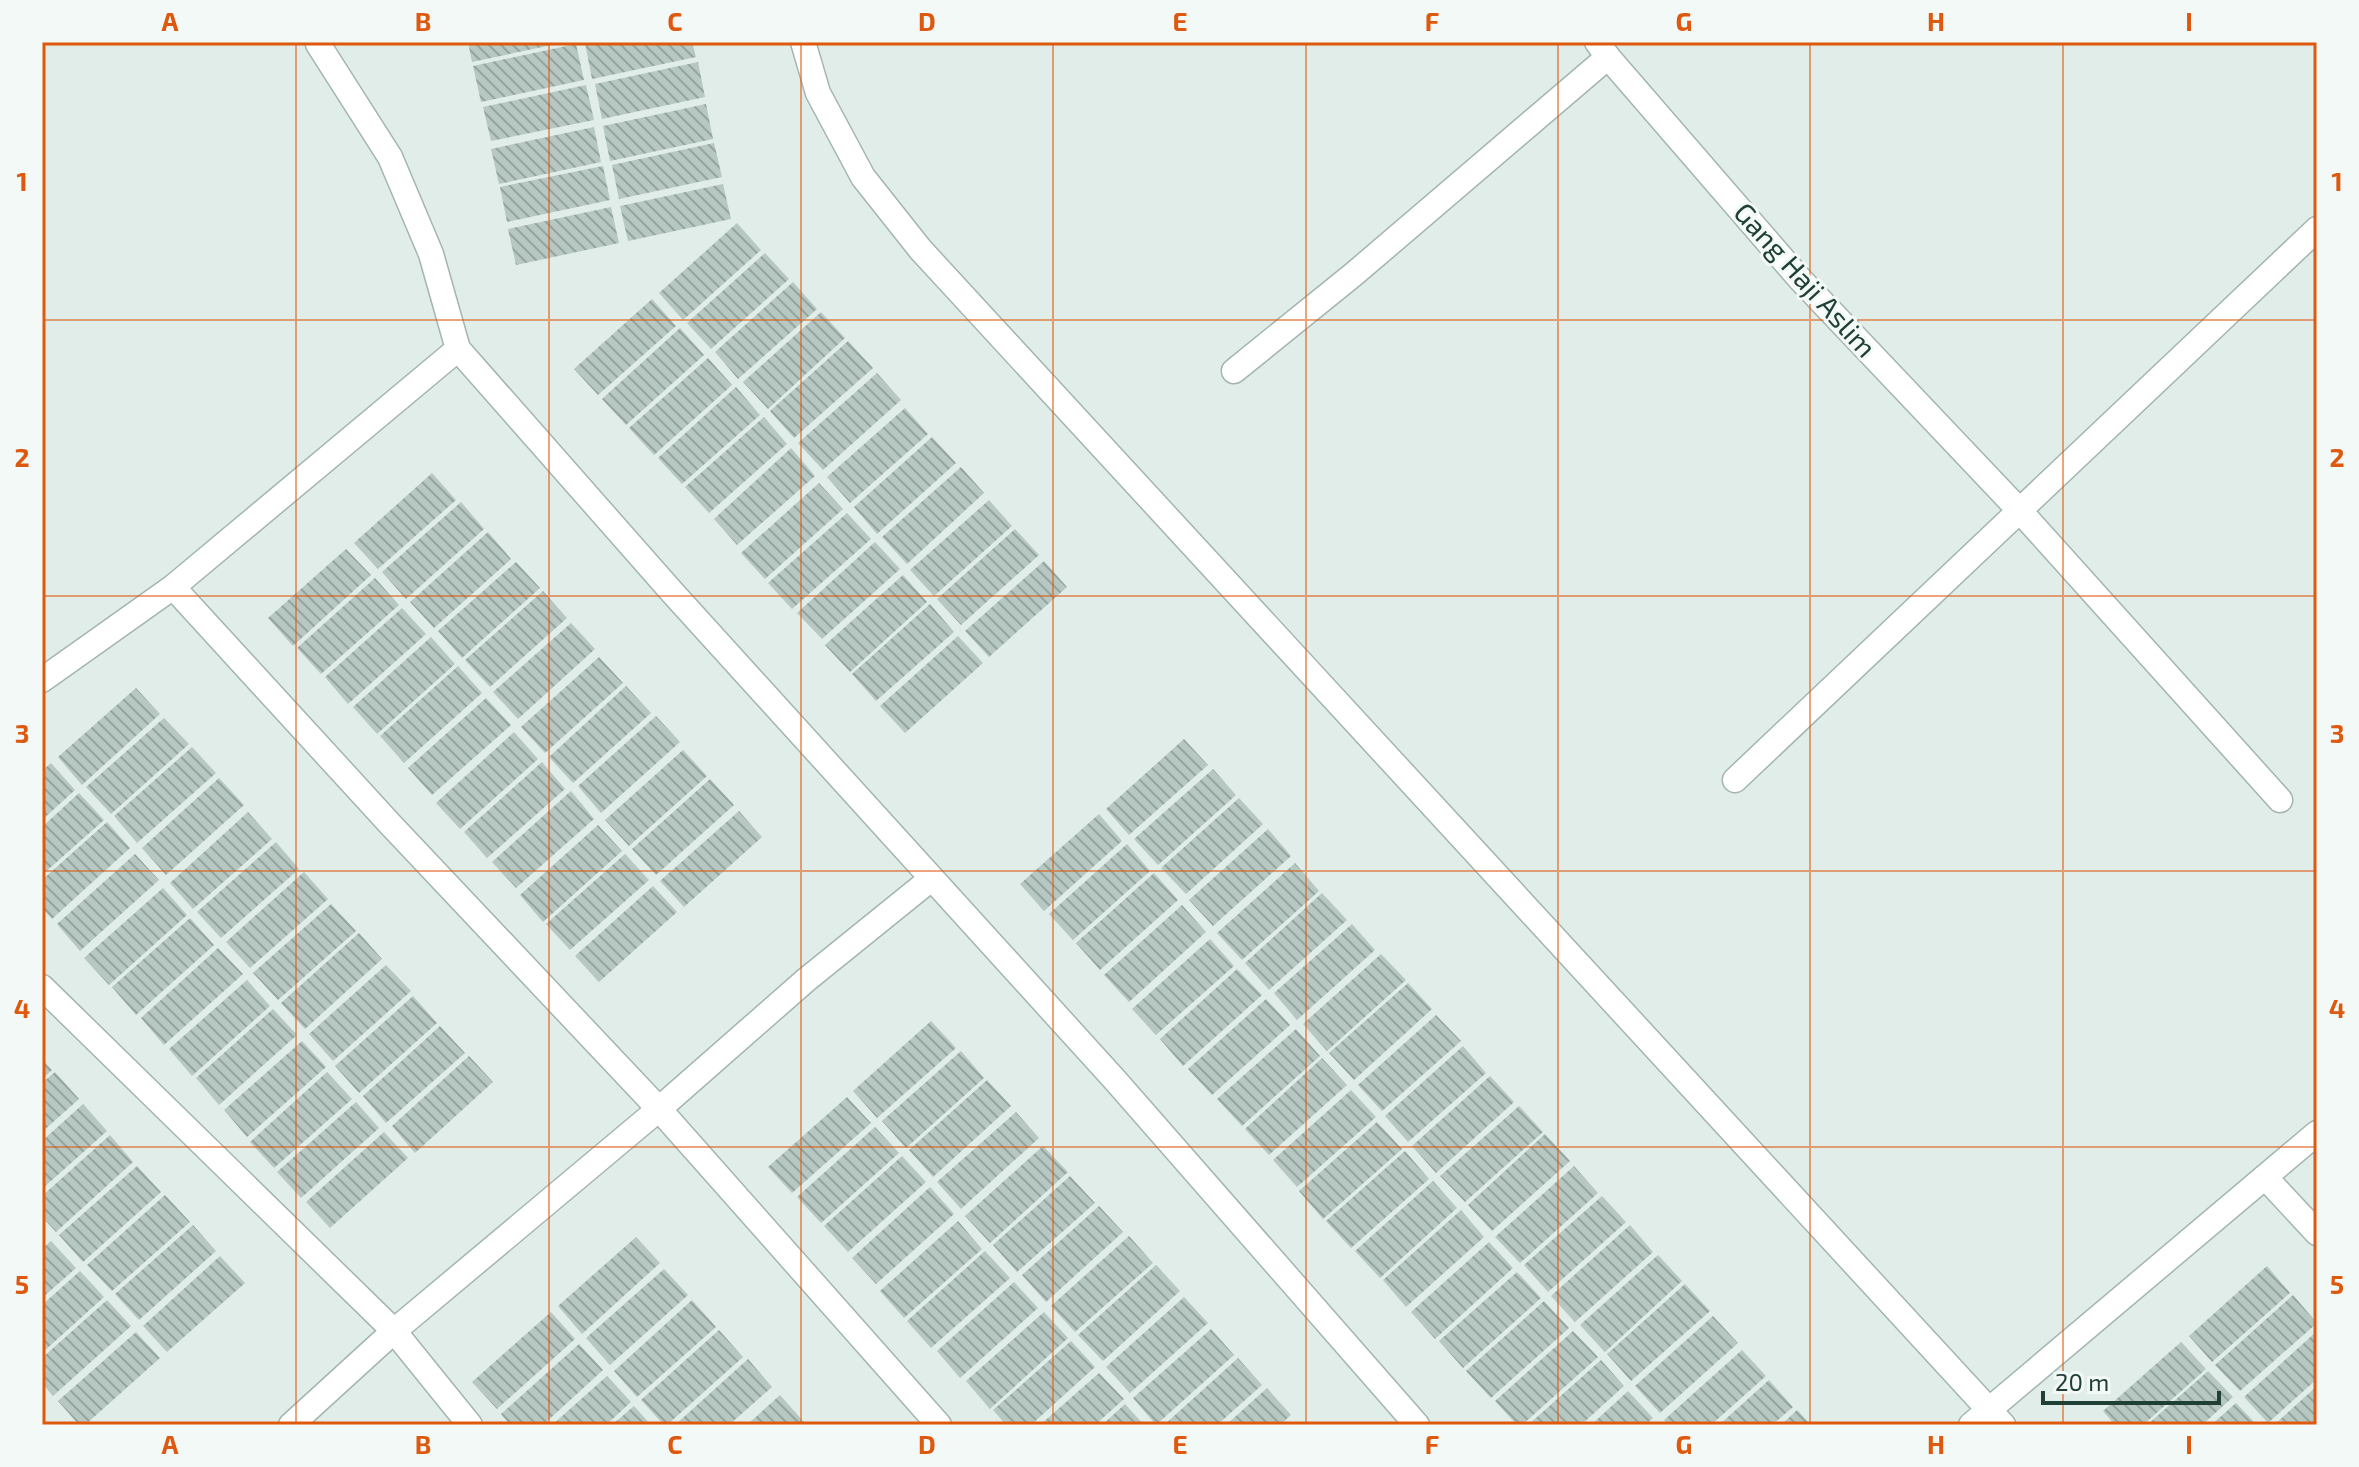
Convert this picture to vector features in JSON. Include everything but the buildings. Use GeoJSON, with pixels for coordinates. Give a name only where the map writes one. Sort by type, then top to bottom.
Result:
{"type":"FeatureCollection","features":[{"type":"Feature","properties":{"kind":"street"},"geometry":{"type":"LineString","coordinates":[[803,42],[818,93],[863,177],[920,249],[1988,1419],[2317,1133]]}},
{"type":"Feature","properties":{"kind":"street"},"geometry":{"type":"LineString","coordinates":[[318,44],[390,157],[431,254],[458,349],[672,592],[1115,1080],[1417,1425]]}},
{"type":"Feature","properties":{"kind":"street"},"geometry":{"type":"LineString","coordinates":[[1234,371],[1354,274],[1602,50]]}},
{"type":"Feature","properties":{"kind":"street","name":"Gang Haji Aslim"},"geometry":{"type":"LineString","coordinates":[[1602,50],[1800,279],[2020,511],[2280,800]]}},
{"type":"Feature","properties":{"kind":"street"},"geometry":{"type":"LineString","coordinates":[[1735,780],[2317,229]]}},
{"type":"Feature","properties":{"kind":"street"},"geometry":{"type":"LineString","coordinates":[[42,680],[173,587],[458,349]]}},
{"type":"Feature","properties":{"kind":"street"},"geometry":{"type":"LineString","coordinates":[[173,587],[390,824],[659,1109],[939,1425]]}},
{"type":"Feature","properties":{"kind":"street"},"geometry":{"type":"LineString","coordinates":[[291,1425],[394,1331],[659,1109],[806,980],[931,879]]}},
{"type":"Feature","properties":{"kind":"street"},"geometry":{"type":"LineString","coordinates":[[42,987],[394,1331],[470,1425]]}},
{"type":"Feature","properties":{"kind":"street"},"geometry":{"type":"LineString","coordinates":[[2265,1177],[2317,1233]]}}]}
